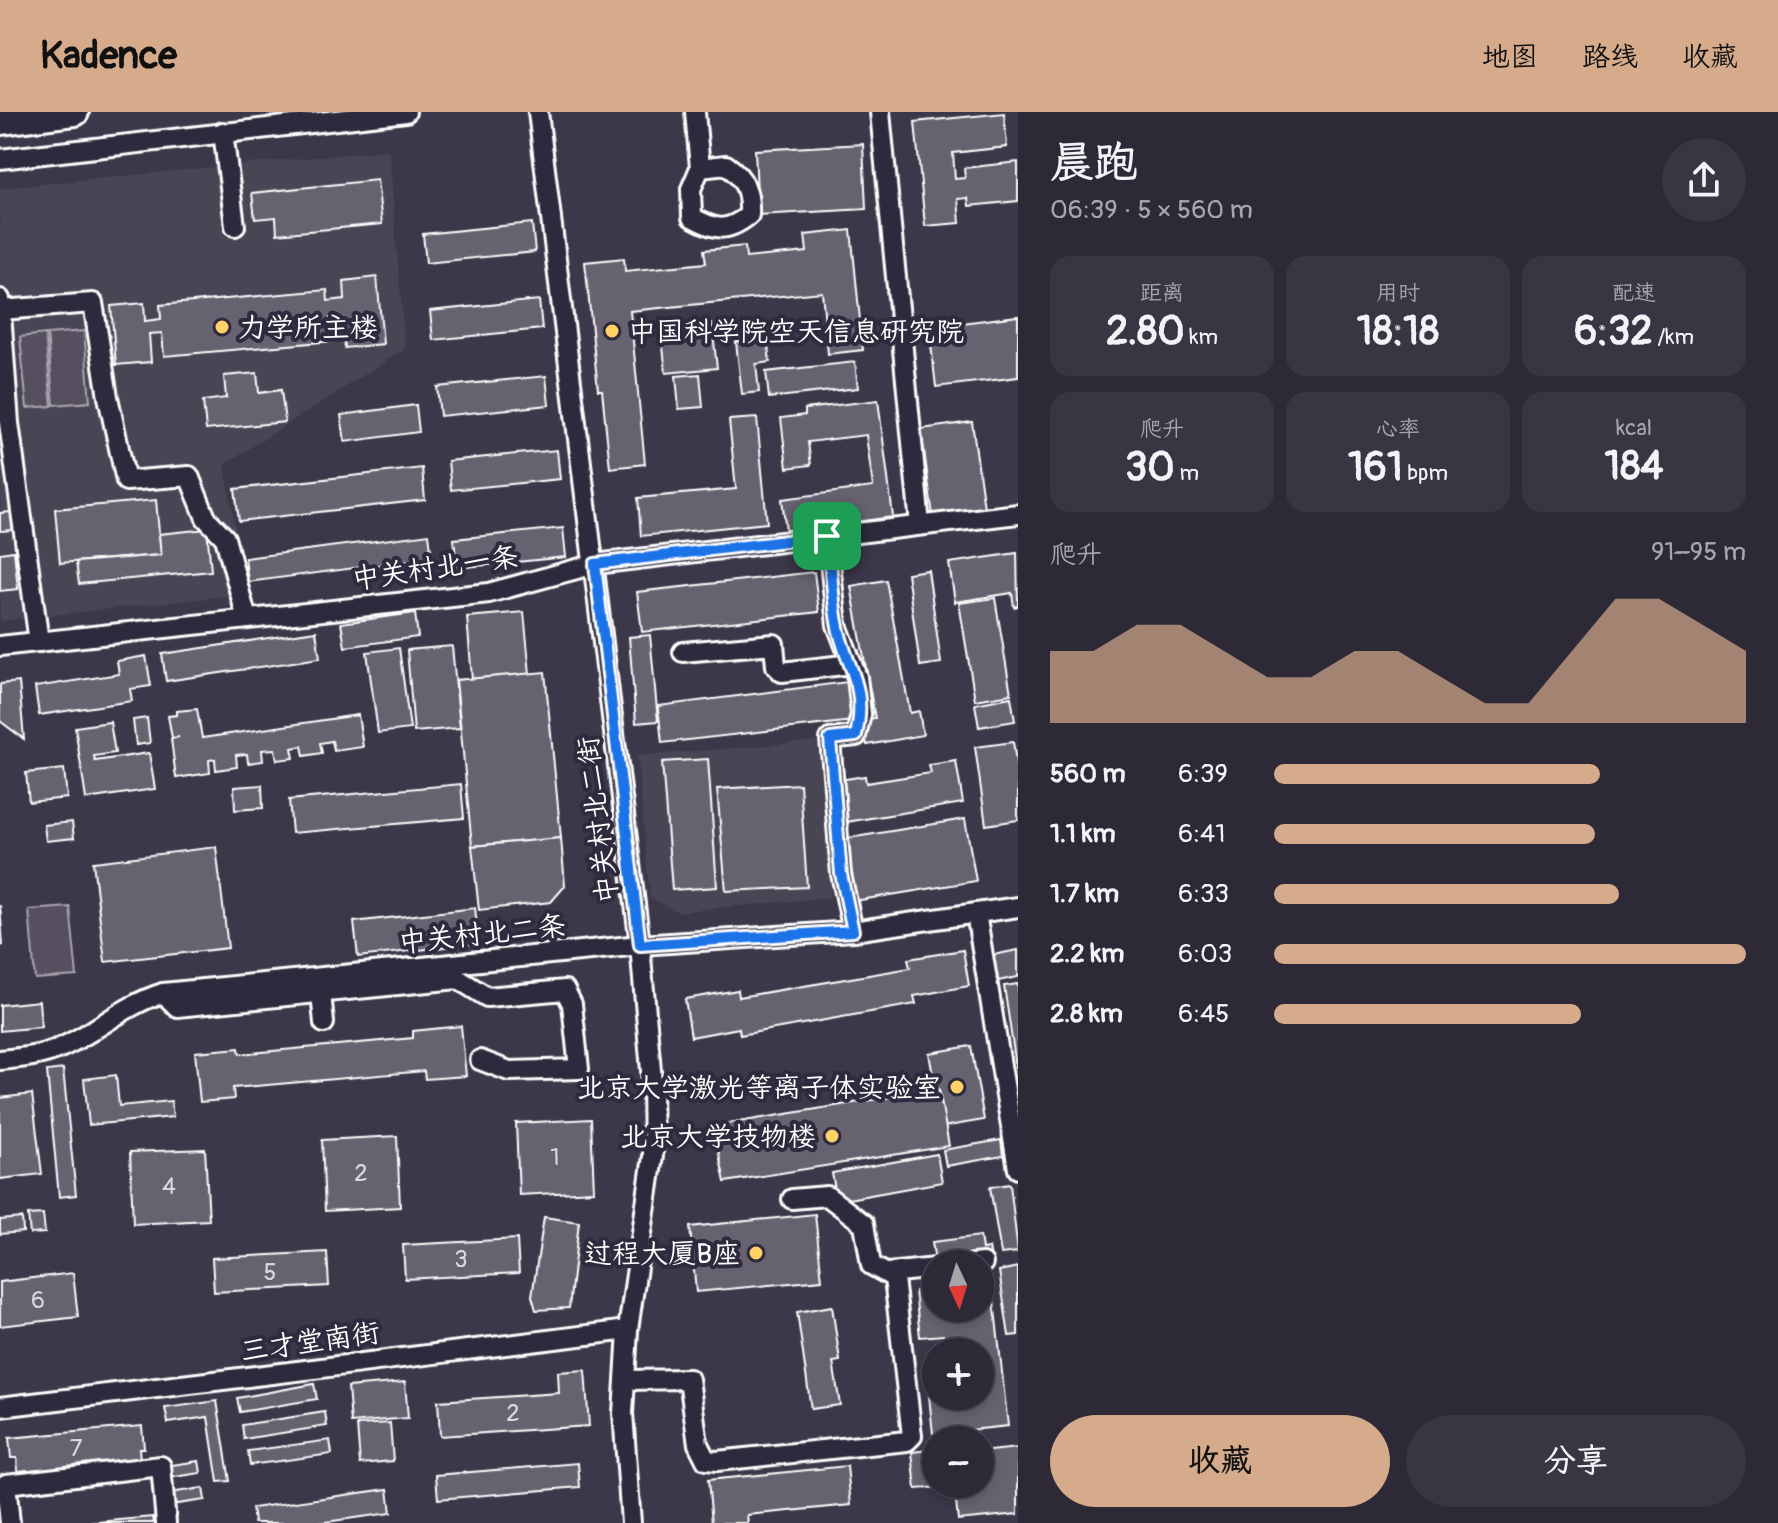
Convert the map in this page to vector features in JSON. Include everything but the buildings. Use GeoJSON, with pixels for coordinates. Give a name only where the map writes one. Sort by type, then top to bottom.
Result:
{"type":"FeatureCollection","features":[{"type":"Feature","properties":{"kind":"highway"},"geometry":{"type":"LineString","coordinates":[[0,121],[75,112]]}},
{"type":"Feature","properties":{"kind":"street"},"geometry":{"type":"LineString","coordinates":[[0,159],[139,138],[406,112]]}},
{"type":"Feature","properties":{"kind":"street","name":"中关村北二街"},"geometry":{"type":"LineString","coordinates":[[538,112],[640,945],[652,1082],[653,1156],[628,1330],[623,1413],[631,1523]]}},
{"type":"Feature","properties":{"kind":"street"},"geometry":{"type":"LineString","coordinates":[[695,112],[700,168]]}},
{"type":"Feature","properties":{"kind":"street"},"geometry":{"type":"LineString","coordinates":[[880,112],[920,525]]}},
{"type":"Feature","properties":{"kind":"street"},"geometry":{"type":"LineString","coordinates":[[223,132],[235,226]]}},
{"type":"Feature","properties":{"kind":"street"},"geometry":{"type":"LineString","coordinates":[[39,642],[5,427],[1,305],[93,303],[126,481],[189,476],[206,518],[225,538],[247,619]]}},
{"type":"Feature","properties":{"kind":"street","name":"中关村北一条"},"geometry":{"type":"LineString","coordinates":[[0,646],[489,593],[595,564],[1018,514]]}},
{"type":"Feature","properties":{"kind":"street"},"geometry":{"type":"LineString","coordinates":[[827,536],[837,625],[857,677],[861,714],[856,736],[830,739],[841,874],[853,931]]}},
{"type":"Feature","properties":{"kind":"street"},"geometry":{"type":"LineString","coordinates":[[683,652],[774,644],[776,666],[782,672],[852,664]]}},
{"type":"Feature","properties":{"kind":"street","name":"中关村北二条"},"geometry":{"type":"LineString","coordinates":[[0,1060],[25,1058],[61,1048],[130,1005],[163,993],[640,945],[853,931],[1018,907]]}},
{"type":"Feature","properties":{"kind":"street"},"geometry":{"type":"LineString","coordinates":[[976,913],[1018,1169]]}},
{"type":"Feature","properties":{"kind":"street"},"geometry":{"type":"LineString","coordinates":[[163,993],[177,1007],[458,979],[487,997],[565,990],[572,1004],[579,1069],[509,1071],[480,1060]]}},
{"type":"Feature","properties":{"kind":"street"},"geometry":{"type":"LineString","coordinates":[[321,993],[324,1023]]}},
{"type":"Feature","properties":{"kind":"street"},"geometry":{"type":"LineString","coordinates":[[626,1380],[689,1379],[698,1444],[706,1460],[907,1441],[912,1436],[894,1278],[871,1265],[864,1224],[827,1196],[792,1199]]}},
{"type":"Feature","properties":{"kind":"street"},"geometry":{"type":"LineString","coordinates":[[888,1273],[922,1269]]}},
{"type":"Feature","properties":{"kind":"street","name":"三才堂南街"},"geometry":{"type":"LineString","coordinates":[[0,1407],[202,1385],[372,1360],[628,1330]]}},
{"type":"Feature","properties":{"kind":"street"},"geometry":{"type":"LineString","coordinates":[[6,1517],[6,1484],[161,1466],[166,1523]]}},
{"type":"Feature","properties":{"kind":"shaded area"},"geometry":{"type":"Polygon","coordinates":[[[389,150],[405,349],[225,464],[246,594],[0,621],[0,188],[389,150]]]}},
{"type":"Feature","properties":{"kind":"shaded area"},"geometry":{"type":"Polygon","coordinates":[[[84,331],[90,402],[54,405],[47,334],[84,331]]]}},
{"type":"Feature","properties":{"kind":"shaded area"},"geometry":{"type":"Polygon","coordinates":[[[45,334],[52,406],[27,408],[20,337],[45,334]]]}},
{"type":"Feature","properties":{"kind":"shaded area"},"geometry":{"type":"Polygon","coordinates":[[[817,741],[831,897],[678,912],[650,898],[637,756],[817,741]]]}},
{"type":"Feature","properties":{"kind":"shaded area"},"geometry":{"type":"Polygon","coordinates":[[[70,907],[77,976],[35,979],[29,910],[70,907]]]}},
{"type":"Feature","properties":{"kind":"place","name":"力学所主楼"},"geometry":{"type":"Point","coordinates":[222,327]}},
{"type":"Feature","properties":{"kind":"place","name":"中国科学院空天信息研究院"},"geometry":{"type":"Point","coordinates":[612,331]}},
{"type":"Feature","properties":{"kind":"place","name":"北京大学激光等离子体实验室"},"geometry":{"type":"Point","coordinates":[957,1087]}},
{"type":"Feature","properties":{"kind":"place","name":"北京大学技物楼"},"geometry":{"type":"Point","coordinates":[832,1136]}},
{"type":"Feature","properties":{"kind":"place","name":"过程大厦B座"},"geometry":{"type":"Point","coordinates":[756,1253]}},
{"type":"Feature","properties":{"kind":"route"},"geometry":{"type":"LineString","coordinates":[[827,536],[837,625],[857,677],[861,714],[856,736],[830,739],[841,874],[853,931],[640,945],[595,564],[827,536]]}}]}
